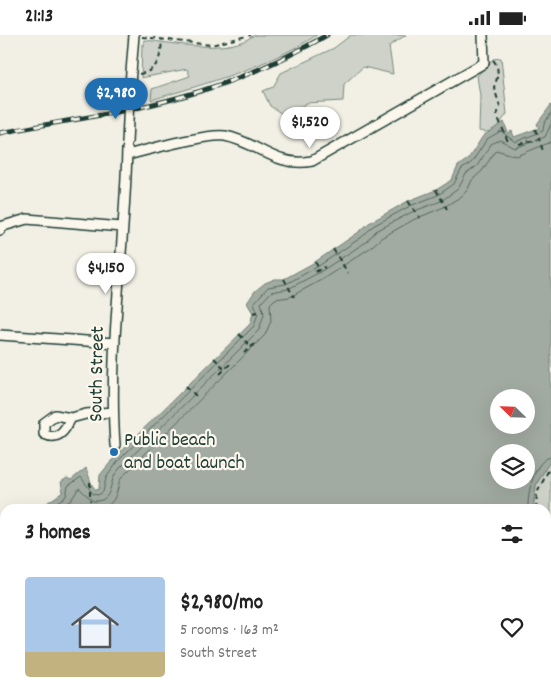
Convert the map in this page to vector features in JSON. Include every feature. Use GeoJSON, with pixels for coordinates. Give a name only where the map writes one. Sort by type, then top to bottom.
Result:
{"type":"FeatureCollection","features":[{"type":"Feature","properties":{"kind":"street","name":"South Street"},"geometry":{"type":"LineString","coordinates":[[115,445],[113,411],[115,343],[128,97],[134,35]]}},
{"type":"Feature","properties":{"kind":"street"},"geometry":{"type":"LineString","coordinates":[[126,155],[223,136],[280,160],[296,164],[312,161],[484,63],[483,35]]}},
{"type":"Feature","properties":{"kind":"street"},"geometry":{"type":"LineString","coordinates":[[0,230],[0,227],[27,219],[122,227]]}},
{"type":"Feature","properties":{"kind":"street"},"geometry":{"type":"LineString","coordinates":[[0,335],[115,343]]}},
{"type":"Feature","properties":{"kind":"street"},"geometry":{"type":"LineString","coordinates":[[70,418],[113,411]]}},
{"type":"Feature","properties":{"kind":"path"},"geometry":{"type":"LineString","coordinates":[[134,35],[211,45],[251,35]]}},
{"type":"Feature","properties":{"kind":"path"},"geometry":{"type":"LineString","coordinates":[[130,74],[151,71],[157,65],[162,39]]}},
{"type":"Feature","properties":{"kind":"path"},"geometry":{"type":"LineString","coordinates":[[496,64],[498,79],[494,87],[500,107],[497,115],[509,144]]}},
{"type":"Feature","properties":{"kind":"path"},"geometry":{"type":"LineString","coordinates":[[535,129],[543,151]]}},
{"type":"Feature","properties":{"kind":"path"},"geometry":{"type":"LineString","coordinates":[[519,144],[539,139]]}},
{"type":"Feature","properties":{"kind":"path"},"geometry":{"type":"LineString","coordinates":[[436,191],[447,209]]}},
{"type":"Feature","properties":{"kind":"path"},"geometry":{"type":"LineString","coordinates":[[408,201],[420,218]]}},
{"type":"Feature","properties":{"kind":"path"},"geometry":{"type":"LineString","coordinates":[[333,249],[348,273]]}},
{"type":"Feature","properties":{"kind":"path"},"geometry":{"type":"LineString","coordinates":[[314,262],[320,269]]}},
{"type":"Feature","properties":{"kind":"path"},"geometry":{"type":"LineString","coordinates":[[316,272],[325,267]]}},
{"type":"Feature","properties":{"kind":"path"},"geometry":{"type":"LineString","coordinates":[[284,279],[294,297]]}},
{"type":"Feature","properties":{"kind":"path"},"geometry":{"type":"LineString","coordinates":[[253,313],[263,311]]}},
{"type":"Feature","properties":{"kind":"path"},"geometry":{"type":"LineString","coordinates":[[239,334],[251,347]]}},
{"type":"Feature","properties":{"kind":"path"},"geometry":{"type":"LineString","coordinates":[[244,353],[258,341]]}},
{"type":"Feature","properties":{"kind":"path"},"geometry":{"type":"LineString","coordinates":[[214,358],[225,369]]}},
{"type":"Feature","properties":{"kind":"path"},"geometry":{"type":"LineString","coordinates":[[220,374],[231,363]]}},
{"type":"Feature","properties":{"kind":"path"},"geometry":{"type":"LineString","coordinates":[[186,386],[196,396]]}},
{"type":"Feature","properties":{"kind":"path"},"geometry":{"type":"LineString","coordinates":[[536,504],[537,493],[551,465]]}},
{"type":"Feature","properties":{"kind":"path"},"geometry":{"type":"LineString","coordinates":[[90,482],[90,501]]}},
{"type":"Feature","properties":{"kind":"shaded area"},"geometry":{"type":"Polygon","coordinates":[[[254,35],[317,35],[258,65],[151,100],[152,89],[190,76],[187,69],[141,78],[142,44],[144,46],[144,40],[186,45],[217,46],[231,45],[244,41],[254,35]]]}},
{"type":"Feature","properties":{"kind":"shaded area"},"geometry":{"type":"Polygon","coordinates":[[[351,35],[406,35],[389,46],[393,74],[363,67],[344,84],[343,101],[306,103],[287,117],[270,106],[263,91],[273,87],[281,73],[334,48],[351,35]]]}},
{"type":"Feature","properties":{"kind":"shaded area"},"geometry":{"type":"Polygon","coordinates":[[[501,58],[507,114],[493,130],[479,131],[480,96],[477,76],[493,59],[501,58]]]}},
{"type":"Feature","properties":{"kind":"shaded area"},"geometry":{"type":"Polygon","coordinates":[[[551,459],[551,504],[534,504],[536,485],[551,459]]]}},
{"type":"Feature","properties":{"kind":"water"},"geometry":{"type":"Polygon","coordinates":[[[551,105],[551,459],[536,485],[534,504],[45,504],[63,492],[61,482],[67,478],[71,480],[86,468],[92,485],[96,490],[99,489],[100,475],[115,457],[250,324],[253,313],[247,303],[255,291],[265,283],[275,279],[284,279],[315,262],[369,223],[408,201],[436,190],[452,180],[458,166],[468,159],[483,136],[504,122],[508,133],[512,131],[514,137],[539,128],[537,124],[551,105]]]}},
{"type":"Feature","properties":{"kind":"railway"},"geometry":{"type":"LineString","coordinates":[[0,133],[135,108],[199,91],[255,71],[327,35]]}},
{"type":"Feature","properties":{"kind":"place","name":"Public beach and boat launch"},"geometry":{"type":"Point","coordinates":[114,452]}}]}
